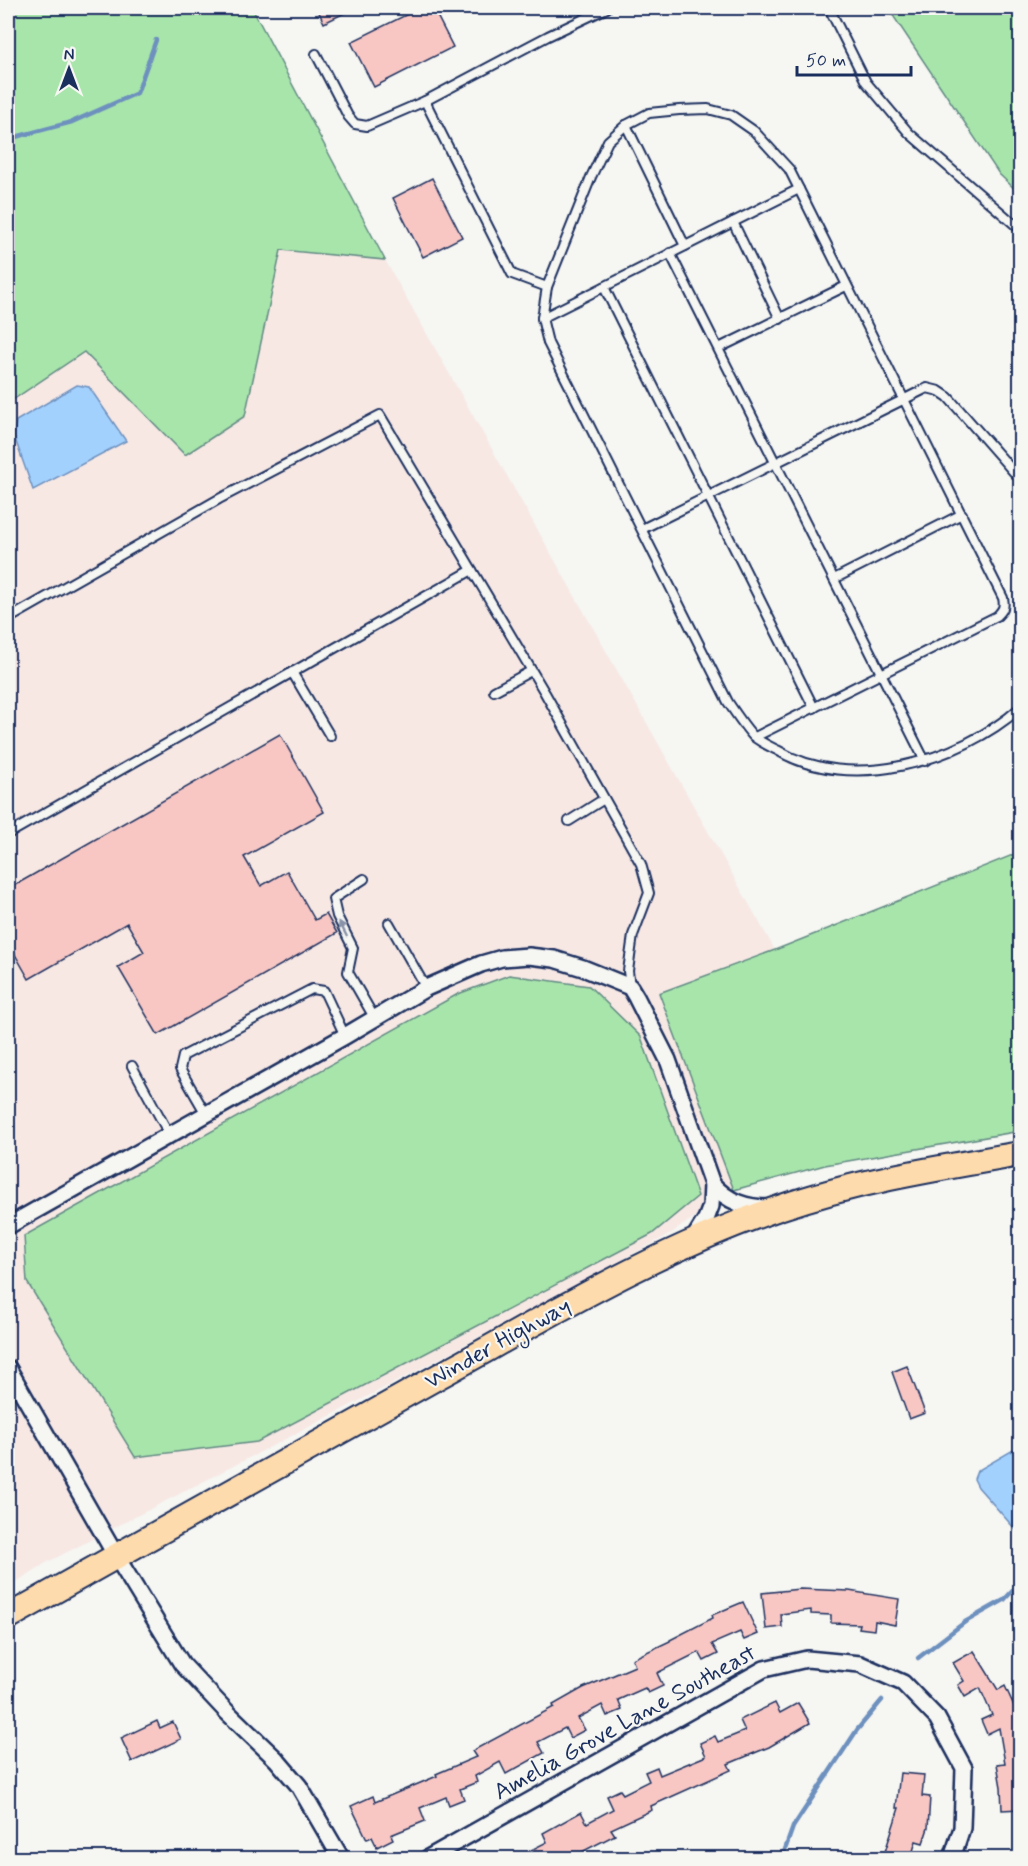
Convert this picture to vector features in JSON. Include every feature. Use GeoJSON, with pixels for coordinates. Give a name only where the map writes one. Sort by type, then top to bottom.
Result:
{"type":"FeatureCollection","features":[{"type":"Feature","properties":{"kind":"main road","name":"Winder Highway"},"geometry":{"type":"LineString","coordinates":[[8,1617],[612,1281],[693,1240],[830,1192],[897,1176],[1020,1154]]}},
{"type":"Feature","properties":{"kind":"street"},"geometry":{"type":"LineString","coordinates":[[8,1226],[426,988],[481,964],[502,958],[529,956],[583,968],[630,987],[668,1060],[712,1184],[709,1212],[693,1240]]}},
{"type":"Feature","properties":{"kind":"street"},"geometry":{"type":"LineString","coordinates":[[712,1184],[732,1201],[744,1205],[779,1208]]}},
{"type":"Feature","properties":{"kind":"street"},"geometry":{"type":"LineString","coordinates":[[8,1368],[116,1556],[182,1664],[226,1712],[276,1759],[299,1786],[341,1858]]}},
{"type":"Feature","properties":{"kind":"street","name":"Amelia Grove Lane Southeast"},"geometry":{"type":"LineString","coordinates":[[428,1858],[764,1669],[807,1659],[860,1664],[903,1683],[937,1718],[964,1768],[962,1828],[952,1858]]}},
{"type":"Feature","properties":{"kind":"lane"},"geometry":{"type":"LineString","coordinates":[[316,54],[348,116],[355,124],[367,126],[425,101],[548,36],[607,8]]}},
{"type":"Feature","properties":{"kind":"lane"},"geometry":{"type":"LineString","coordinates":[[829,8],[866,82],[909,133],[1020,229]]}},
{"type":"Feature","properties":{"kind":"lane"},"geometry":{"type":"LineString","coordinates":[[425,101],[512,274],[547,287]]}},
{"type":"Feature","properties":{"kind":"lane"},"geometry":{"type":"LineString","coordinates":[[755,737],[997,616],[1003,610],[1003,598],[789,169],[754,131],[731,114],[708,109],[649,114],[626,125],[608,141],[591,177],[547,287],[542,318],[548,343],[728,702],[755,737],[790,759],[847,770],[876,770],[925,761],[959,748],[986,734],[1020,708]]}},
{"type":"Feature","properties":{"kind":"lane"},"geometry":{"type":"LineString","coordinates":[[626,125],[685,246]]}},
{"type":"Feature","properties":{"kind":"lane"},"geometry":{"type":"LineString","coordinates":[[542,318],[798,189]]}},
{"type":"Feature","properties":{"kind":"lane"},"geometry":{"type":"LineString","coordinates":[[733,222],[780,319]]}},
{"type":"Feature","properties":{"kind":"lane"},"geometry":{"type":"LineString","coordinates":[[670,253],[925,761]]}},
{"type":"Feature","properties":{"kind":"lane"},"geometry":{"type":"LineString","coordinates":[[719,348],[846,286]]}},
{"type":"Feature","properties":{"kind":"lane"},"geometry":{"type":"LineString","coordinates":[[604,287],[814,708]]}},
{"type":"Feature","properties":{"kind":"lane"},"geometry":{"type":"LineString","coordinates":[[642,529],[927,388],[939,390],[948,397],[1020,479]]}},
{"type":"Feature","properties":{"kind":"lane"},"geometry":{"type":"LineString","coordinates":[[8,619],[219,499],[380,415],[531,670],[641,864],[648,893],[633,935],[628,971],[630,987]]}},
{"type":"Feature","properties":{"kind":"lane"},"geometry":{"type":"LineString","coordinates":[[834,579],[962,514]]}},
{"type":"Feature","properties":{"kind":"lane"},"geometry":{"type":"LineString","coordinates":[[8,834],[472,570]]}},
{"type":"Feature","properties":{"kind":"lane"},"geometry":{"type":"LineString","coordinates":[[494,691],[531,670]]}},
{"type":"Feature","properties":{"kind":"lane"},"geometry":{"type":"LineString","coordinates":[[292,672],[330,736]]}},
{"type":"Feature","properties":{"kind":"lane"},"geometry":{"type":"LineString","coordinates":[[569,821],[604,799]]}},
{"type":"Feature","properties":{"kind":"lane"},"geometry":{"type":"LineString","coordinates":[[364,879],[333,899],[337,916],[352,948],[348,972],[375,1019]]}},
{"type":"Feature","properties":{"kind":"lane"},"geometry":{"type":"LineString","coordinates":[[389,923],[426,988]]}},
{"type":"Feature","properties":{"kind":"lane"},"geometry":{"type":"LineString","coordinates":[[206,1114],[180,1069],[183,1056],[312,989],[324,991],[345,1036]]}},
{"type":"Feature","properties":{"kind":"lane"},"geometry":{"type":"LineString","coordinates":[[132,1066],[169,1134]]}},
{"type":"Feature","properties":{"kind":"shaded area"},"geometry":{"type":"Polygon","coordinates":[[[281,250],[385,260],[775,950],[660,993],[734,1190],[670,1234],[407,1376],[46,1563],[8,1587],[8,403],[84,352],[245,416],[281,250]]]}},
{"type":"Feature","properties":{"kind":"green space"},"geometry":{"type":"Polygon","coordinates":[[[9,8],[252,8],[385,260],[281,250],[245,416],[185,455],[84,352],[8,403],[9,8]]]}},
{"type":"Feature","properties":{"kind":"green space"},"geometry":{"type":"Polygon","coordinates":[[[888,8],[1020,8],[1020,194],[999,174],[888,8]]]}},
{"type":"Feature","properties":{"kind":"green space"},"geometry":{"type":"Polygon","coordinates":[[[1020,852],[1020,1131],[825,1165],[734,1190],[659,993],[775,950],[1020,852]]]}},
{"type":"Feature","properties":{"kind":"green space"},"geometry":{"type":"Polygon","coordinates":[[[509,975],[589,986],[641,1037],[698,1196],[652,1234],[257,1442],[135,1457],[27,1282],[24,1236],[458,994],[509,975]]]}},
{"type":"Feature","properties":{"kind":"water"},"geometry":{"type":"Polygon","coordinates":[[[77,385],[89,387],[126,441],[33,490],[14,436],[16,421],[77,385]]]}},
{"type":"Feature","properties":{"kind":"water"},"geometry":{"type":"Polygon","coordinates":[[[1020,1446],[1020,1540],[1015,1529],[978,1487],[974,1479],[977,1471],[1020,1446]]]}},
{"type":"Feature","properties":{"kind":"building"},"geometry":{"type":"Polygon","coordinates":[[[317,8],[355,8],[324,23],[317,8]]]}},
{"type":"Feature","properties":{"kind":"building"},"geometry":{"type":"Polygon","coordinates":[[[420,8],[433,8],[453,47],[374,87],[351,42],[420,8]]]}},
{"type":"Feature","properties":{"kind":"building"},"geometry":{"type":"Polygon","coordinates":[[[432,178],[462,237],[423,257],[393,198],[432,178]]]}},
{"type":"Feature","properties":{"kind":"building"},"geometry":{"type":"Polygon","coordinates":[[[280,734],[324,812],[244,857],[261,886],[287,871],[315,920],[326,914],[337,933],[158,1035],[118,967],[144,952],[127,923],[29,979],[8,942],[8,889],[280,734]]]}},
{"type":"Feature","properties":{"kind":"building"},"geometry":{"type":"Polygon","coordinates":[[[907,1366],[925,1413],[909,1419],[892,1372],[907,1366]]]}},
{"type":"Feature","properties":{"kind":"building"},"geometry":{"type":"Polygon","coordinates":[[[800,1589],[849,1591],[899,1599],[895,1625],[875,1621],[874,1630],[859,1628],[860,1624],[831,1623],[831,1615],[811,1614],[811,1610],[781,1614],[782,1627],[766,1629],[762,1593],[800,1589]]]}},
{"type":"Feature","properties":{"kind":"building"},"geometry":{"type":"Polygon","coordinates":[[[743,1602],[758,1634],[744,1640],[740,1632],[712,1644],[718,1654],[704,1661],[699,1652],[657,1673],[663,1686],[648,1693],[645,1688],[618,1700],[622,1710],[607,1716],[602,1705],[578,1718],[585,1730],[570,1738],[565,1728],[538,1742],[544,1753],[506,1774],[500,1762],[475,1776],[477,1782],[460,1789],[464,1799],[449,1805],[446,1797],[420,1808],[425,1821],[391,1835],[393,1839],[377,1847],[372,1837],[367,1839],[351,1806],[373,1796],[375,1802],[476,1757],[472,1751],[554,1707],[553,1705],[583,1688],[635,1666],[632,1659],[713,1618],[712,1615],[743,1602]]]}},
{"type":"Feature","properties":{"kind":"building"},"geometry":{"type":"Polygon","coordinates":[[[974,1651],[998,1690],[1005,1686],[1020,1719],[1020,1809],[1002,1810],[997,1764],[1005,1763],[999,1728],[987,1734],[981,1720],[992,1715],[980,1688],[965,1697],[958,1685],[964,1681],[953,1663],[974,1651]]]}},
{"type":"Feature","properties":{"kind":"building"},"geometry":{"type":"Polygon","coordinates":[[[775,1703],[780,1713],[798,1703],[810,1723],[769,1747],[728,1764],[731,1770],[651,1806],[652,1810],[611,1829],[615,1835],[570,1858],[536,1858],[531,1850],[547,1842],[543,1833],[581,1812],[587,1823],[613,1809],[607,1796],[620,1790],[623,1794],[649,1781],[645,1772],[657,1767],[660,1775],[706,1756],[700,1743],[715,1736],[718,1742],[745,1731],[740,1720],[775,1703]]]}},
{"type":"Feature","properties":{"kind":"building"},"geometry":{"type":"Polygon","coordinates":[[[157,1721],[160,1728],[173,1722],[181,1739],[132,1762],[121,1738],[157,1721]]]}},
{"type":"Feature","properties":{"kind":"building"},"geometry":{"type":"Polygon","coordinates":[[[900,1773],[924,1775],[922,1796],[930,1797],[928,1828],[923,1843],[916,1841],[911,1858],[883,1858],[899,1808],[896,1808],[900,1773]]]}},
{"type":"Feature","properties":{"kind":"waterway"},"geometry":{"type":"LineString","coordinates":[[1011,8],[1020,20]]}},
{"type":"Feature","properties":{"kind":"waterway"},"geometry":{"type":"LineString","coordinates":[[8,139],[72,122],[137,93],[156,40]]}},
{"type":"Feature","properties":{"kind":"waterway"},"geometry":{"type":"LineString","coordinates":[[918,1658],[965,1622],[1004,1600],[1020,1583]]}},
{"type":"Feature","properties":{"kind":"waterway"},"geometry":{"type":"LineString","coordinates":[[782,1858],[793,1827],[857,1730],[882,1700]]}}]}
